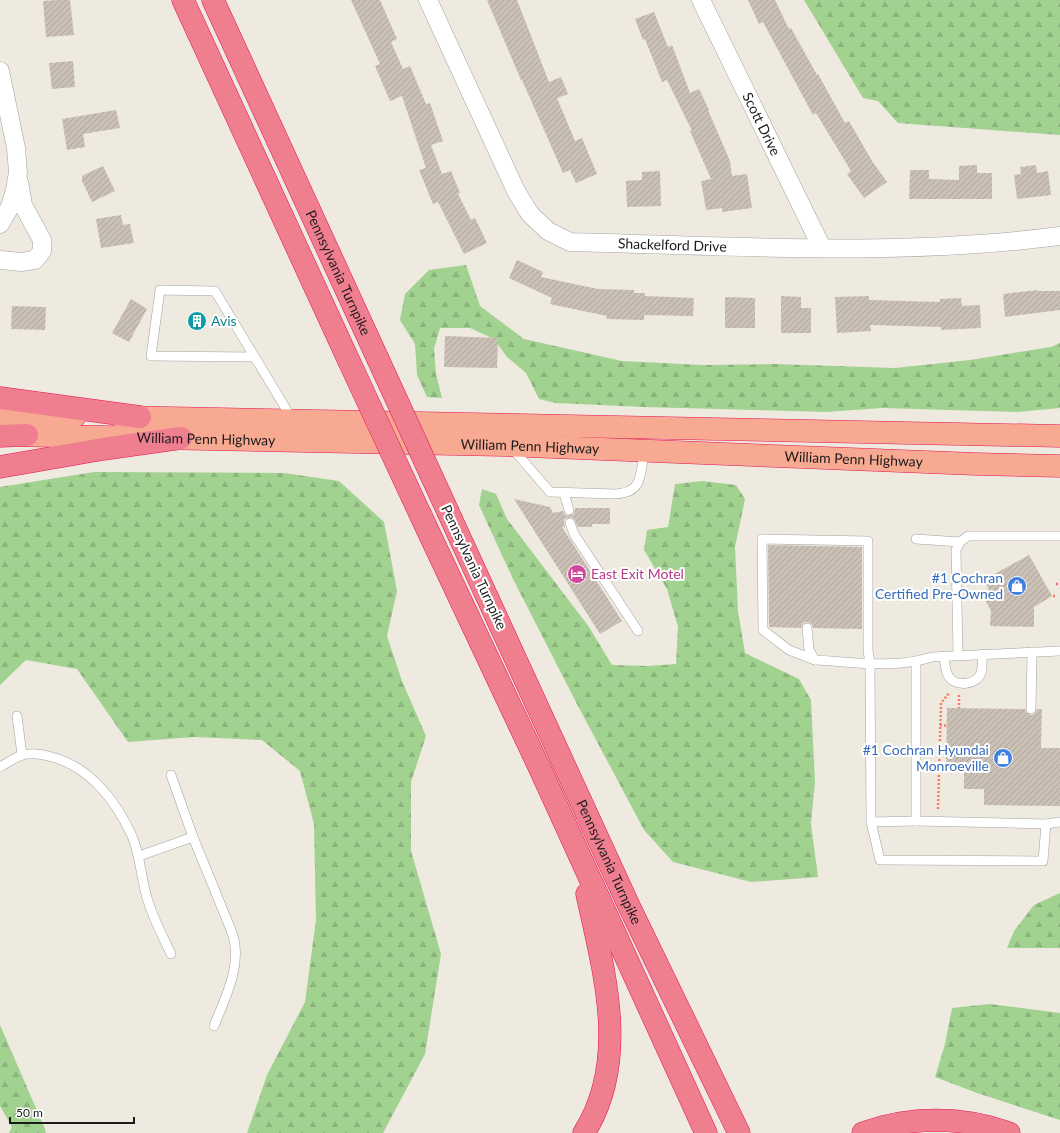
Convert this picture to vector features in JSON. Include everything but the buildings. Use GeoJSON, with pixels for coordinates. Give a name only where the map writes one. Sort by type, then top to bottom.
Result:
{"type":"FeatureCollection","features":[{"type":"Feature","properties":{"kind":"highway","name":"Pennsylvania Turnpike"},"geometry":{"type":"LineString","coordinates":[[183,0],[578,852],[706,1133]]}},
{"type":"Feature","properties":{"kind":"highway","name":"Pennsylvania Turnpike"},"geometry":{"type":"LineString","coordinates":[[213,0],[626,899],[739,1133]]}},
{"type":"Feature","properties":{"kind":"highway"},"geometry":{"type":"LineString","coordinates":[[0,398],[140,417]]}},
{"type":"Feature","properties":{"kind":"highway","name":"William Penn Highway"},"geometry":{"type":"LineString","coordinates":[[0,414],[1060,436]]}},
{"type":"Feature","properties":{"kind":"highway","name":"William Penn Highway"},"geometry":{"type":"LineString","coordinates":[[0,435],[510,446],[1060,466]]}},
{"type":"Feature","properties":{"kind":"highway"},"geometry":{"type":"LineString","coordinates":[[0,467],[103,449],[181,438]]}},
{"type":"Feature","properties":{"kind":"highway"},"geometry":{"type":"LineString","coordinates":[[578,852],[604,973],[610,1016],[609,1055],[606,1074],[596,1110],[584,1133]]}},
{"type":"Feature","properties":{"kind":"highway"},"geometry":{"type":"LineString","coordinates":[[863,1133],[903,1122],[941,1120],[980,1124],[1008,1133]]}},
{"type":"Feature","properties":{"kind":"street","name":"Shackelford Drive"},"geometry":{"type":"LineString","coordinates":[[428,0],[516,191],[530,214],[548,231],[570,242],[822,248],[913,248],[1011,243],[1060,236]]}},
{"type":"Feature","properties":{"kind":"street","name":"Scott Drive"},"geometry":{"type":"LineString","coordinates":[[701,0],[822,248]]}},
{"type":"Feature","properties":{"kind":"street"},"geometry":{"type":"LineString","coordinates":[[0,72],[16,148],[19,192],[23,205],[42,240],[42,251],[35,260],[21,262],[0,260]]}},
{"type":"Feature","properties":{"kind":"street"},"geometry":{"type":"LineString","coordinates":[[0,224],[10,207],[18,172]]}},
{"type":"Feature","properties":{"kind":"lane"},"geometry":{"type":"LineString","coordinates":[[254,357],[151,356],[160,290],[216,291],[292,420]]}},
{"type":"Feature","properties":{"kind":"lane"},"geometry":{"type":"LineString","coordinates":[[510,446],[550,492],[564,493],[616,494],[630,492],[634,489],[639,479],[644,451]]}},
{"type":"Feature","properties":{"kind":"lane"},"geometry":{"type":"LineString","coordinates":[[564,493],[568,510]]}},
{"type":"Feature","properties":{"kind":"lane"},"geometry":{"type":"LineString","coordinates":[[570,523],[574,534],[638,631]]}},
{"type":"Feature","properties":{"kind":"lane"},"geometry":{"type":"LineString","coordinates":[[958,655],[956,550],[960,542],[968,536],[1060,536]]}},
{"type":"Feature","properties":{"kind":"lane"},"geometry":{"type":"LineString","coordinates":[[1046,824],[1043,861],[880,860],[870,822],[870,664],[868,650],[868,541],[762,539],[763,630],[789,650],[816,660],[870,664],[916,662],[932,657],[958,655],[1060,651]]}},
{"type":"Feature","properties":{"kind":"lane"},"geometry":{"type":"LineString","coordinates":[[916,539],[960,542]]}},
{"type":"Feature","properties":{"kind":"lane"},"geometry":{"type":"LineString","coordinates":[[807,628],[808,650],[816,660]]}},
{"type":"Feature","properties":{"kind":"lane"},"geometry":{"type":"LineString","coordinates":[[1031,709],[1032,652]]}},
{"type":"Feature","properties":{"kind":"lane"},"geometry":{"type":"LineString","coordinates":[[944,656],[950,679],[962,684],[978,678],[981,673],[982,654]]}},
{"type":"Feature","properties":{"kind":"lane"},"geometry":{"type":"LineString","coordinates":[[916,662],[916,821]]}},
{"type":"Feature","properties":{"kind":"lane"},"geometry":{"type":"LineString","coordinates":[[17,716],[22,755]]}},
{"type":"Feature","properties":{"kind":"lane"},"geometry":{"type":"LineString","coordinates":[[0,767],[22,755],[42,754],[70,764],[88,775],[108,796],[122,817],[132,836],[139,856],[148,901],[171,954]]}},
{"type":"Feature","properties":{"kind":"lane"},"geometry":{"type":"LineString","coordinates":[[171,775],[193,837],[231,930],[236,948],[231,984],[214,1026]]}},
{"type":"Feature","properties":{"kind":"lane"},"geometry":{"type":"LineString","coordinates":[[870,822],[938,821],[1046,824],[1060,822]]}},
{"type":"Feature","properties":{"kind":"lane"},"geometry":{"type":"LineString","coordinates":[[139,856],[193,837]]}},
{"type":"Feature","properties":{"kind":"path"},"geometry":{"type":"LineString","coordinates":[[938,821],[940,703],[950,691]]}},
{"type":"Feature","properties":{"kind":"path"},"geometry":{"type":"LineString","coordinates":[[959,691],[959,708]]}},
{"type":"Feature","properties":{"kind":"path"},"geometry":{"type":"LineString","coordinates":[[940,725],[947,726]]}},
{"type":"Feature","properties":{"kind":"green space"},"geometry":{"type":"Polygon","coordinates":[[[804,0],[1060,0],[1060,135],[898,123],[878,101],[863,98],[804,0]]]}},
{"type":"Feature","properties":{"kind":"green space"},"geometry":{"type":"Polygon","coordinates":[[[466,265],[480,306],[524,339],[622,361],[703,365],[775,364],[895,368],[970,360],[1051,347],[1060,343],[1060,408],[1017,412],[882,408],[826,412],[555,403],[539,399],[526,373],[507,357],[494,339],[470,328],[440,328],[434,349],[436,374],[442,398],[427,397],[417,375],[415,344],[400,320],[405,294],[429,270],[466,265]]]}},
{"type":"Feature","properties":{"kind":"green space"},"geometry":{"type":"Polygon","coordinates":[[[94,472],[284,473],[339,481],[384,522],[397,591],[387,636],[402,681],[426,736],[411,782],[411,851],[441,954],[425,1054],[383,1133],[247,1133],[267,1075],[305,1002],[316,920],[314,824],[300,771],[262,740],[194,737],[128,742],[77,669],[26,660],[0,685],[0,487],[94,472]]]}},
{"type":"Feature","properties":{"kind":"green space"},"geometry":{"type":"Polygon","coordinates":[[[702,481],[736,485],[745,499],[735,547],[738,611],[745,653],[799,679],[811,700],[815,782],[811,824],[818,877],[751,882],[673,862],[644,830],[513,579],[479,505],[482,489],[496,494],[507,519],[589,627],[612,665],[648,666],[676,664],[678,627],[667,589],[644,550],[647,530],[668,527],[675,484],[702,481]]]}},
{"type":"Feature","properties":{"kind":"green space"},"geometry":{"type":"Polygon","coordinates":[[[1060,893],[1060,948],[1007,948],[1014,931],[1034,905],[1060,893]]]}},
{"type":"Feature","properties":{"kind":"green space"},"geometry":{"type":"Polygon","coordinates":[[[990,1004],[1060,1013],[1060,1120],[977,1093],[935,1077],[945,1044],[952,1008],[990,1004]]]}},
{"type":"Feature","properties":{"kind":"green space"},"geometry":{"type":"Polygon","coordinates":[[[0,1025],[46,1133],[9,1133],[12,1127],[0,1106],[0,1025]]]}},
{"type":"Feature","properties":{"kind":"place","name":"Avis"},"geometry":{"type":"Point","coordinates":[197,321]}},
{"type":"Feature","properties":{"kind":"place","name":"East Exit Motel"},"geometry":{"type":"Point","coordinates":[577,574]}},
{"type":"Feature","properties":{"kind":"place","name":"#1 Cochran Certified Pre-Owned"},"geometry":{"type":"Point","coordinates":[1017,586]}},
{"type":"Feature","properties":{"kind":"place","name":"#1 Cochran Hyundai Monroeville"},"geometry":{"type":"Point","coordinates":[1003,758]}}]}
